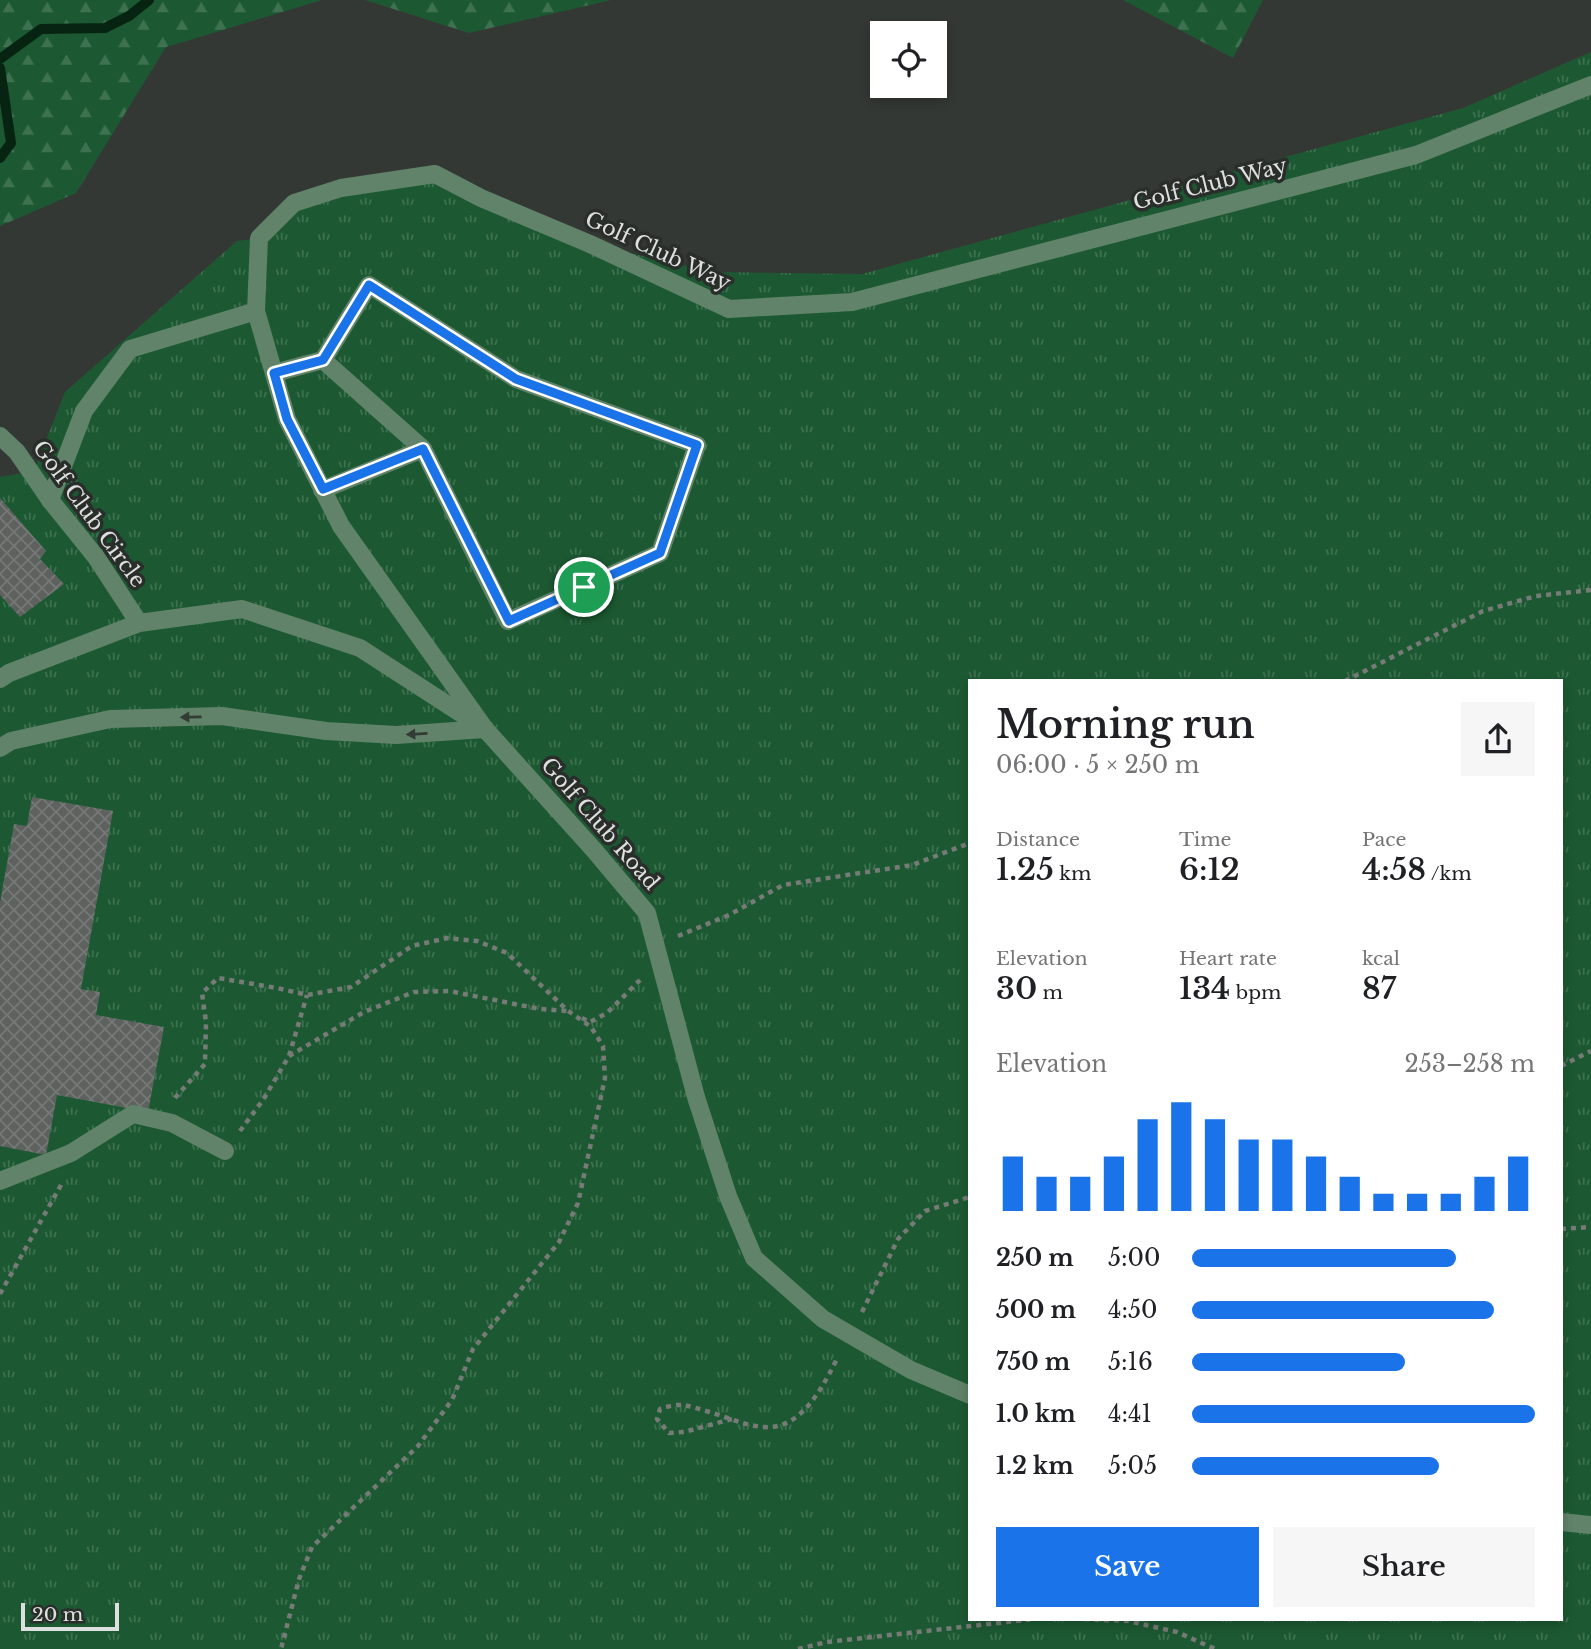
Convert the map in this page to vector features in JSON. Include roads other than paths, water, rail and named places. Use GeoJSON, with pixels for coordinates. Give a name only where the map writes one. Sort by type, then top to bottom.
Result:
{"type":"FeatureCollection","features":[{"type":"Feature","properties":{"kind":"street","name":"Golf Club Way"},"geometry":{"type":"LineString","coordinates":[[485,729],[341,526],[287,419],[256,311],[260,238],[294,203],[341,188],[435,174],[481,198],[590,244],[729,309],[852,302],[1416,155],[1591,85]]}},
{"type":"Feature","properties":{"kind":"street"},"geometry":{"type":"LineString","coordinates":[[274,373],[323,360],[369,285],[516,379],[697,445],[660,553],[509,621],[423,449],[323,360]]}},
{"type":"Feature","properties":{"kind":"street"},"geometry":{"type":"LineString","coordinates":[[50,500],[84,411],[130,349],[256,311]]}},
{"type":"Feature","properties":{"kind":"street","name":"Golf Club Circle"},"geometry":{"type":"LineString","coordinates":[[0,436],[17,452],[50,500],[96,557],[139,622]]}},
{"type":"Feature","properties":{"kind":"street"},"geometry":{"type":"LineString","coordinates":[[323,489],[423,449]]}},
{"type":"Feature","properties":{"kind":"street","name":"Golf Club Road"},"geometry":{"type":"LineString","coordinates":[[0,679],[9,673],[139,622],[242,609],[360,648],[485,729],[647,913],[696,1097],[728,1196],[754,1258],[823,1319],[911,1370],[968,1394]]}},
{"type":"Feature","properties":{"kind":"street"},"geometry":{"type":"LineString","coordinates":[[0,748],[11,741],[110,719],[222,716],[326,731],[396,735],[485,729]]}},
{"type":"Feature","properties":{"kind":"street"},"geometry":{"type":"LineString","coordinates":[[0,1181],[71,1153],[133,1114],[172,1122],[225,1151]]}},
{"type":"Feature","properties":{"kind":"street"},"geometry":{"type":"LineString","coordinates":[[1563,1522],[1591,1525]]}},
{"type":"Feature","properties":{"kind":"waterway"},"geometry":{"type":"LineString","coordinates":[[0,59],[41,29],[105,28],[129,16],[149,0]]}},
{"type":"Feature","properties":{"kind":"waterway"},"geometry":{"type":"LineString","coordinates":[[0,68],[11,143],[0,158]]}}]}
